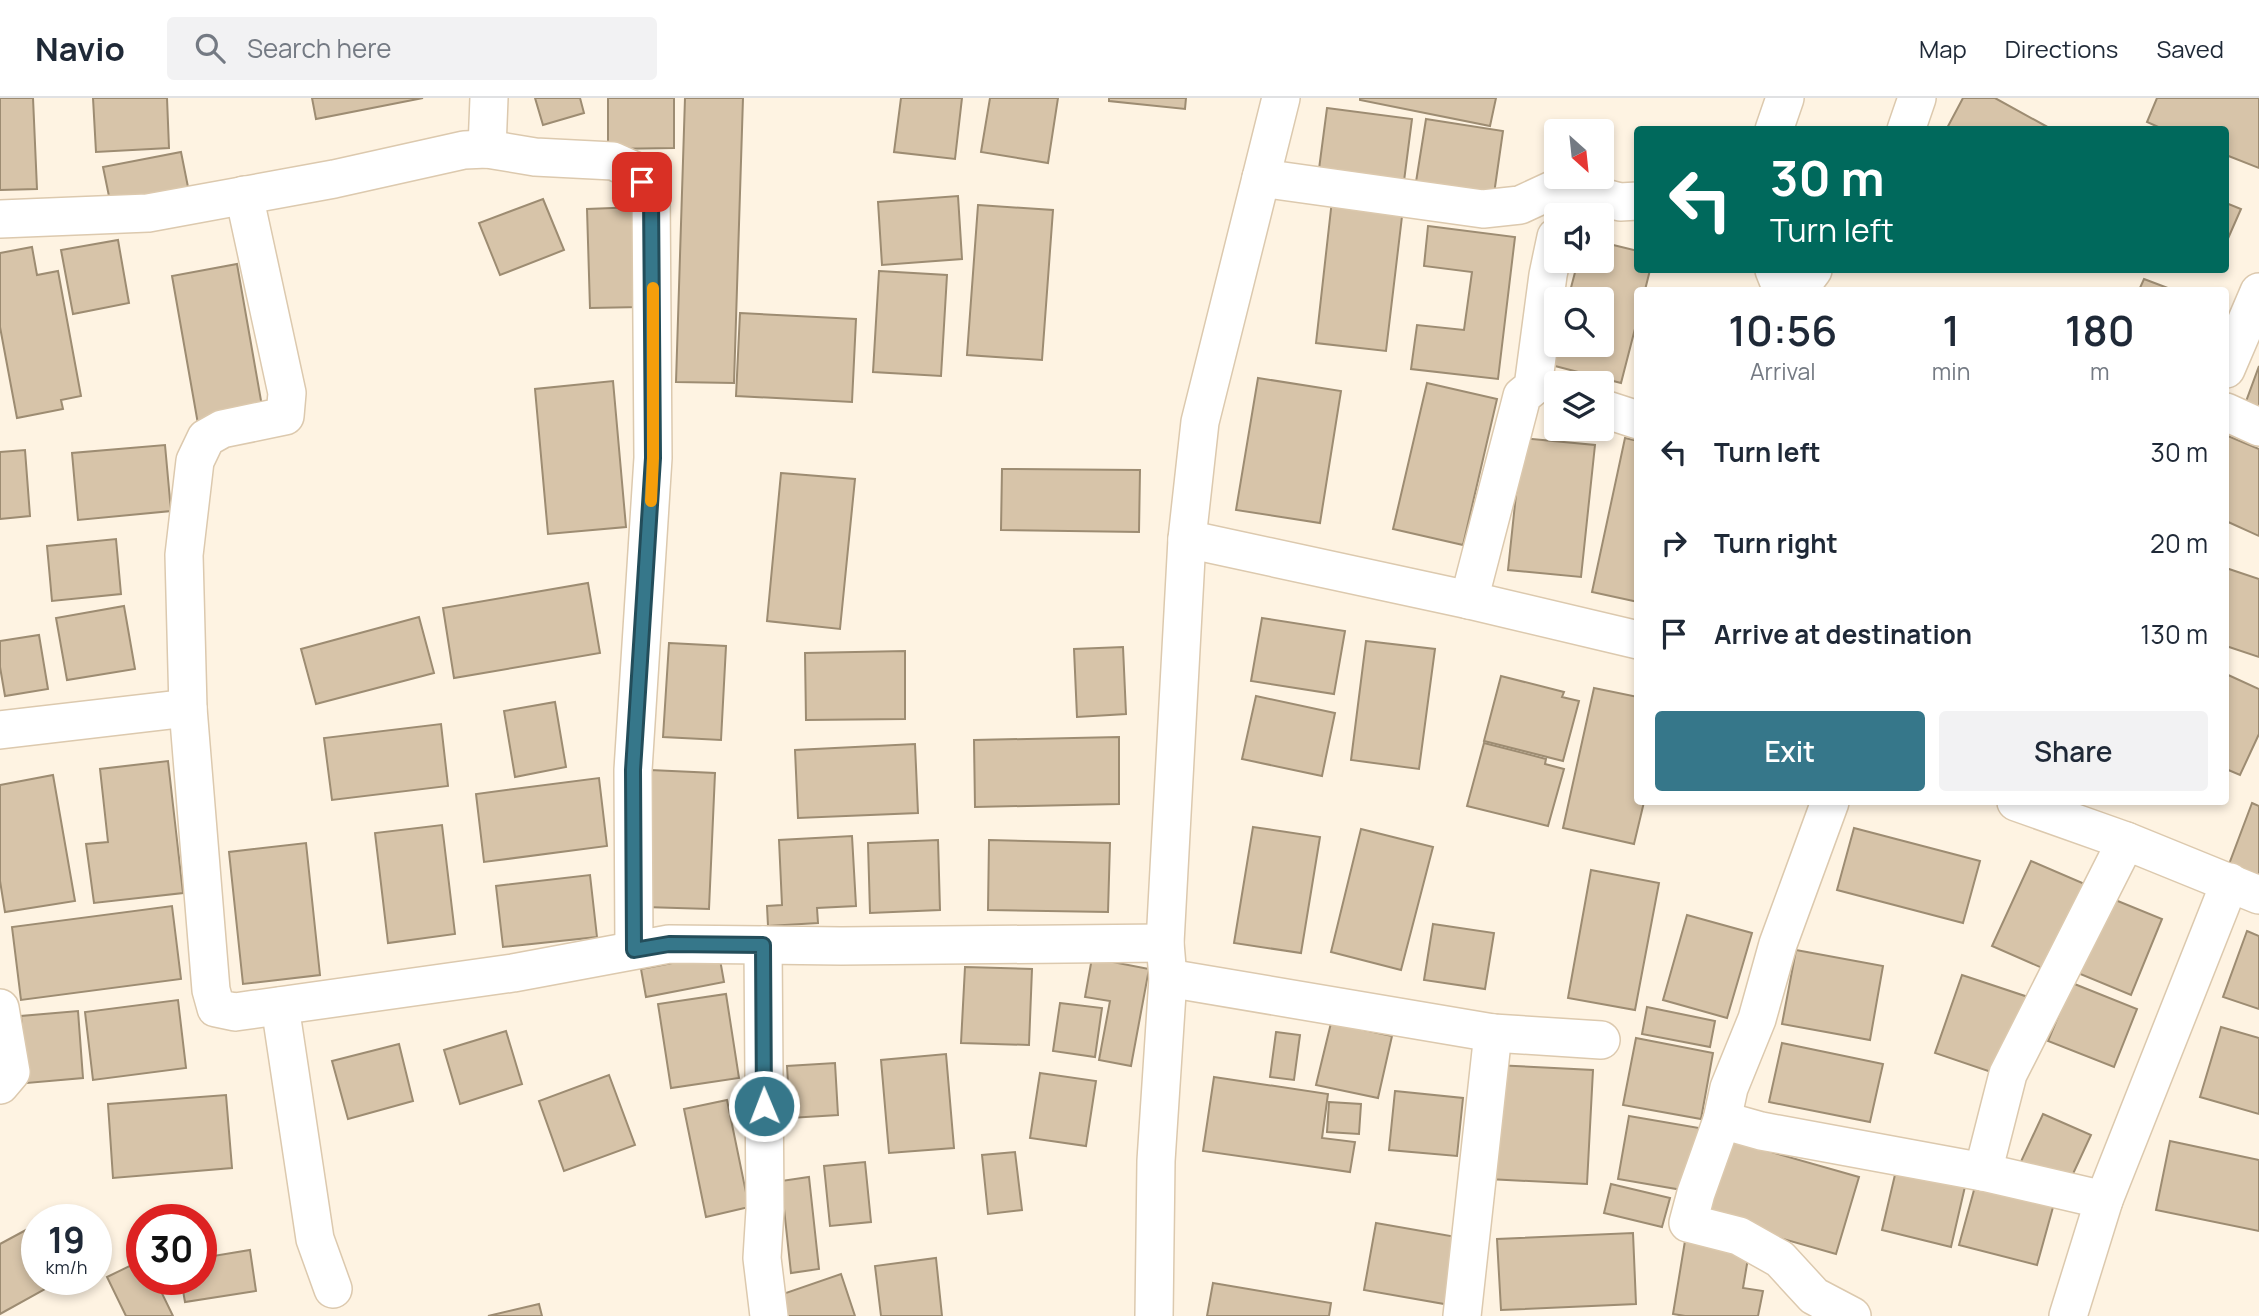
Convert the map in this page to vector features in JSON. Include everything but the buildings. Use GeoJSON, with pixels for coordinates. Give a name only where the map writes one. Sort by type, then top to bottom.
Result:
{"type":"FeatureCollection","features":[{"type":"Feature","properties":{"kind":"street"},"geometry":{"type":"LineString","coordinates":[[487,149],[489,98]]}},
{"type":"Feature","properties":{"kind":"street"},"geometry":{"type":"LineString","coordinates":[[1154,1316],[1156,1161],[1187,539],[1200,422],[1281,98]]}},
{"type":"Feature","properties":{"kind":"street"},"geometry":{"type":"LineString","coordinates":[[1776,126],[1786,98]]}},
{"type":"Feature","properties":{"kind":"street"},"geometry":{"type":"LineString","coordinates":[[0,219],[148,213],[334,179],[464,150],[487,149],[535,157],[613,162],[633,170],[651,194],[653,458],[633,770],[634,950]]}},
{"type":"Feature","properties":{"kind":"street"},"geometry":{"type":"LineString","coordinates":[[1261,178],[1483,209],[1559,201],[1634,201]]}},
{"type":"Feature","properties":{"kind":"street"},"geometry":{"type":"LineString","coordinates":[[244,195],[287,393],[285,416],[222,429],[206,438],[195,461],[184,555],[188,708],[211,990],[216,1008],[235,1012],[280,1006],[513,973],[669,944],[763,945],[1167,960],[1493,1033],[1601,1040]]}},
{"type":"Feature","properties":{"kind":"street"},"geometry":{"type":"LineString","coordinates":[[1545,371],[1548,273]]}},
{"type":"Feature","properties":{"kind":"street"},"geometry":{"type":"LineString","coordinates":[[2229,362],[2259,292]]}},
{"type":"Feature","properties":{"kind":"street"},"geometry":{"type":"LineString","coordinates":[[1469,600],[1522,396],[1544,391]]}},
{"type":"Feature","properties":{"kind":"street"},"geometry":{"type":"LineString","coordinates":[[1614,412],[1634,419]]}},
{"type":"Feature","properties":{"kind":"street"},"geometry":{"type":"LineString","coordinates":[[2229,413],[2259,427]]}},
{"type":"Feature","properties":{"kind":"street"},"geometry":{"type":"LineString","coordinates":[[1187,539],[1634,639]]}},
{"type":"Feature","properties":{"kind":"street"},"geometry":{"type":"LineString","coordinates":[[0,730],[188,708]]}},
{"type":"Feature","properties":{"kind":"street"},"geometry":{"type":"LineString","coordinates":[[1829,805],[1778,944],[1757,1019],[1728,1088],[1722,1120],[1688,1223],[1740,1236],[1780,1259],[1814,1296],[1852,1316]]}},
{"type":"Feature","properties":{"kind":"street"},"geometry":{"type":"LineString","coordinates":[[2031,805],[2244,889],[2104,1200],[2068,1316]]}},
{"type":"Feature","properties":{"kind":"street"},"geometry":{"type":"LineString","coordinates":[[1983,1172],[2008,1074],[2126,841]]}},
{"type":"Feature","properties":{"kind":"street"},"geometry":{"type":"LineString","coordinates":[[763,945],[765,1210],[762,1258],[769,1316]]}},
{"type":"Feature","properties":{"kind":"street"},"geometry":{"type":"LineString","coordinates":[[280,1006],[314,1239],[332,1289]]}},
{"type":"Feature","properties":{"kind":"street"},"geometry":{"type":"LineString","coordinates":[[0,1008],[11,1072],[0,1085]]}},
{"type":"Feature","properties":{"kind":"street"},"geometry":{"type":"LineString","coordinates":[[1462,1316],[1493,1033]]}},
{"type":"Feature","properties":{"kind":"street"},"geometry":{"type":"LineString","coordinates":[[1722,1120],[1762,1131],[1983,1172],[2104,1200]]}},
{"type":"Feature","properties":{"kind":"slow traffic"},"geometry":{"type":"LineString","coordinates":[[651,501],[653,288]]}},
{"type":"Feature","properties":{"kind":"route"},"geometry":{"type":"LineString","coordinates":[[642,182],[651,194],[653,458],[633,770],[634,950],[669,944],[763,945],[764,1106]]}}]}
